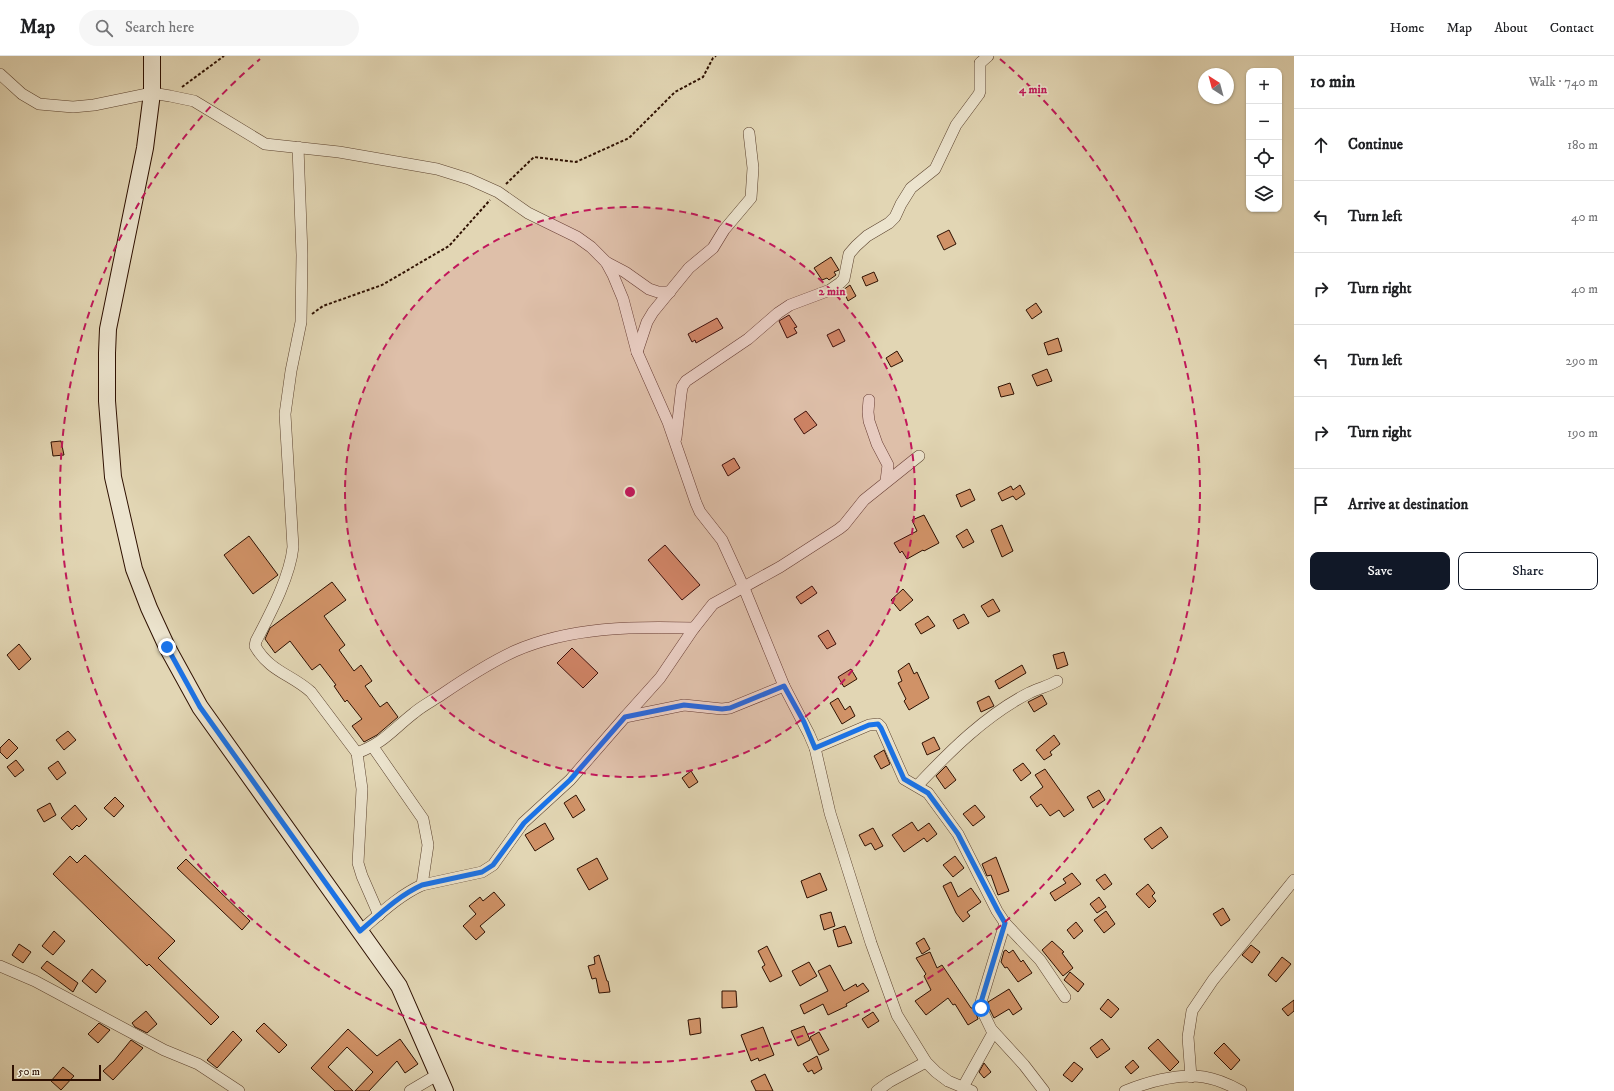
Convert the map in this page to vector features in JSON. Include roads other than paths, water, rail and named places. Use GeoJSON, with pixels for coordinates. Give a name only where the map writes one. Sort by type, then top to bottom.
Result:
{"type":"FeatureCollection","features":[{"type":"Feature","properties":{"kind":"main road"},"geometry":{"type":"LineString","coordinates":[[152,56],[152,93],[142,166],[108,329],[107,353],[109,434],[113,477],[134,569],[149,608],[167,647],[200,707],[399,986],[445,1091]]}},
{"type":"Feature","properties":{"kind":"street"},"geometry":{"type":"LineString","coordinates":[[676,443],[680,394],[686,381],[748,339],[778,313],[790,305],[830,290],[844,279],[849,254],[867,236],[896,217],[901,204],[911,188],[935,169],[956,125],[979,94],[980,63],[988,56]]}},
{"type":"Feature","properties":{"kind":"street"},"geometry":{"type":"LineString","coordinates":[[0,74],[22,94],[39,104],[73,107],[94,105],[152,93],[170,96],[194,101],[265,144],[298,147],[437,169],[469,179],[498,192],[528,213],[577,237],[591,247],[606,262],[625,272],[649,289],[658,292],[670,292]]}},
{"type":"Feature","properties":{"kind":"street"},"geometry":{"type":"LineString","coordinates":[[637,352],[647,322],[653,312],[689,268],[713,248],[724,230],[750,198],[753,168],[749,133]]}},
{"type":"Feature","properties":{"kind":"street"},"geometry":{"type":"LineString","coordinates":[[298,147],[302,244],[301,322],[291,371],[285,414],[293,547],[292,557],[277,597],[255,646],[259,653],[276,670],[304,686],[311,692],[357,753],[362,789],[358,863],[379,915]]}},
{"type":"Feature","properties":{"kind":"street"},"geometry":{"type":"LineString","coordinates":[[606,262],[623,299],[637,352],[663,408],[696,503],[700,512],[722,540],[744,588],[784,686],[804,722],[815,748],[830,813],[874,950],[897,1015],[926,1062],[948,1081],[968,1089],[993,1033],[992,1030]]}},
{"type":"Feature","properties":{"kind":"street"},"geometry":{"type":"LineString","coordinates":[[869,400],[869,421],[877,444],[888,465],[886,482]]}},
{"type":"Feature","properties":{"kind":"street"},"geometry":{"type":"LineString","coordinates":[[360,931],[385,908],[422,885],[482,872],[493,865],[524,823],[570,780],[660,678],[694,628],[713,604],[780,567],[839,529],[864,500],[919,456]]}},
{"type":"Feature","properties":{"kind":"street"},"geometry":{"type":"LineString","coordinates":[[357,753],[373,747],[384,740],[414,713],[442,694],[514,652],[538,642],[577,633],[622,628],[694,628]]}},
{"type":"Feature","properties":{"kind":"street"},"geometry":{"type":"LineString","coordinates":[[917,786],[943,758],[982,723],[1030,693],[1058,681]]}},
{"type":"Feature","properties":{"kind":"street"},"geometry":{"type":"LineString","coordinates":[[625,717],[684,705],[722,709],[730,708],[784,686]]}},
{"type":"Feature","properties":{"kind":"street"},"geometry":{"type":"LineString","coordinates":[[815,748],[869,725],[878,724],[904,779],[928,793],[958,834],[1005,923],[1040,960],[1065,997]]}},
{"type":"Feature","properties":{"kind":"street"},"geometry":{"type":"LineString","coordinates":[[373,747],[423,818],[428,845],[422,885]]}},
{"type":"Feature","properties":{"kind":"street"},"geometry":{"type":"LineString","coordinates":[[1191,1077],[1188,1036],[1192,1012],[1213,980],[1294,880]]}},
{"type":"Feature","properties":{"kind":"street"},"geometry":{"type":"LineString","coordinates":[[1005,923],[981,1002],[981,1008],[992,1030],[1024,1065],[1044,1091]]}},
{"type":"Feature","properties":{"kind":"street"},"geometry":{"type":"LineString","coordinates":[[0,966],[35,981],[164,1050],[198,1064],[239,1091]]}},
{"type":"Feature","properties":{"kind":"street"},"geometry":{"type":"LineString","coordinates":[[877,1091],[888,1082],[926,1062]]}},
{"type":"Feature","properties":{"kind":"street"},"geometry":{"type":"LineString","coordinates":[[410,1091],[437,1075]]}},
{"type":"Feature","properties":{"kind":"street"},"geometry":{"type":"LineString","coordinates":[[1125,1091],[1170,1078],[1191,1077],[1203,1077],[1216,1080],[1241,1091]]}}]}
